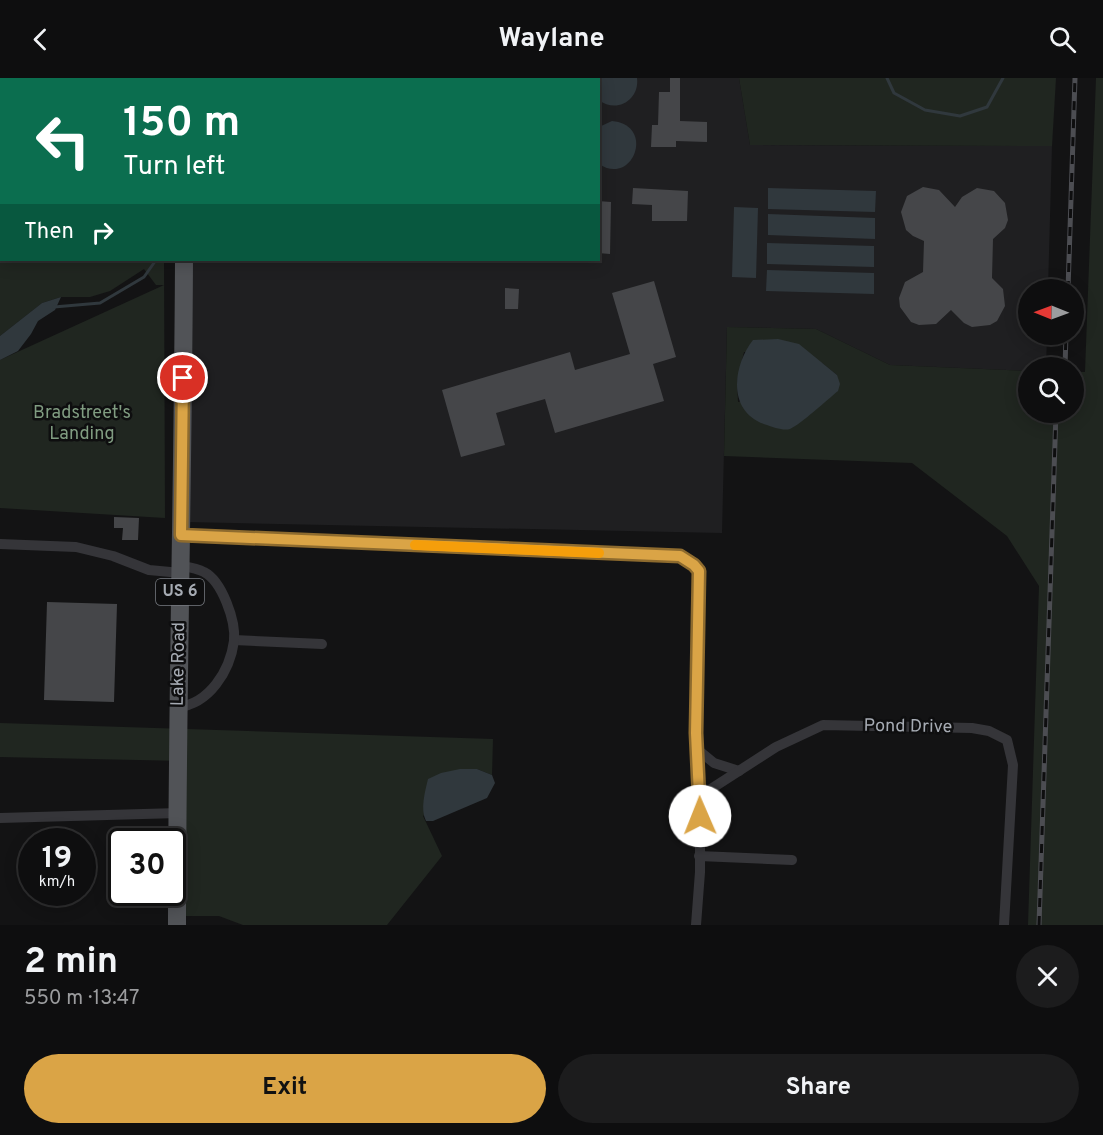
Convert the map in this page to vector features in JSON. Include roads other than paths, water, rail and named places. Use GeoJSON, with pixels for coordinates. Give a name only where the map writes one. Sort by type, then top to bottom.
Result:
{"type":"FeatureCollection","features":[{"type":"Feature","properties":{"kind":"main road","name":"Lake Road"},"geometry":{"type":"LineString","coordinates":[[177,925],[184,261]]}},
{"type":"Feature","properties":{"kind":"street"},"geometry":{"type":"LineString","coordinates":[[181,535],[680,556],[694,565],[699,571],[697,749],[700,796],[696,925]]}},
{"type":"Feature","properties":{"kind":"street"},"geometry":{"type":"LineString","coordinates":[[0,544],[76,547],[113,556],[148,570],[202,571],[219,587],[226,602],[234,640],[221,676],[211,691],[191,706],[178,707]]}},
{"type":"Feature","properties":{"kind":"street"},"geometry":{"type":"LineString","coordinates":[[234,640],[322,644]]}},
{"type":"Feature","properties":{"kind":"street","name":"Pond Drive"},"geometry":{"type":"LineString","coordinates":[[700,796],[776,747],[823,725],[989,730],[1007,740],[1013,765],[1004,925]]}},
{"type":"Feature","properties":{"kind":"street"},"geometry":{"type":"LineString","coordinates":[[697,749],[714,763],[739,771]]}},
{"type":"Feature","properties":{"kind":"street"},"geometry":{"type":"LineString","coordinates":[[0,818],[178,813]]}},
{"type":"Feature","properties":{"kind":"street"},"geometry":{"type":"LineString","coordinates":[[699,856],[792,860]]}},
{"type":"Feature","properties":{"kind":"waterway"},"geometry":{"type":"LineString","coordinates":[[887,78],[894,93],[925,110],[960,116],[987,107],[1003,78]]}},
{"type":"Feature","properties":{"kind":"waterway"},"geometry":{"type":"LineString","coordinates":[[54,307],[100,303],[144,277],[155,261]]}},
{"type":"Feature","properties":{"kind":"railway"},"geometry":{"type":"LineString","coordinates":[[1068,279],[1075,78]]}},
{"type":"Feature","properties":{"kind":"railway"},"geometry":{"type":"LineString","coordinates":[[1065,357],[1066,345]]}},
{"type":"Feature","properties":{"kind":"railway"},"geometry":{"type":"LineString","coordinates":[[1039,925],[1056,423]]}},
{"type":"Feature","properties":{"kind":"park label","name":"Bradstreet's Landing"},"geometry":{"type":"Point","coordinates":[82,423]}}]}
